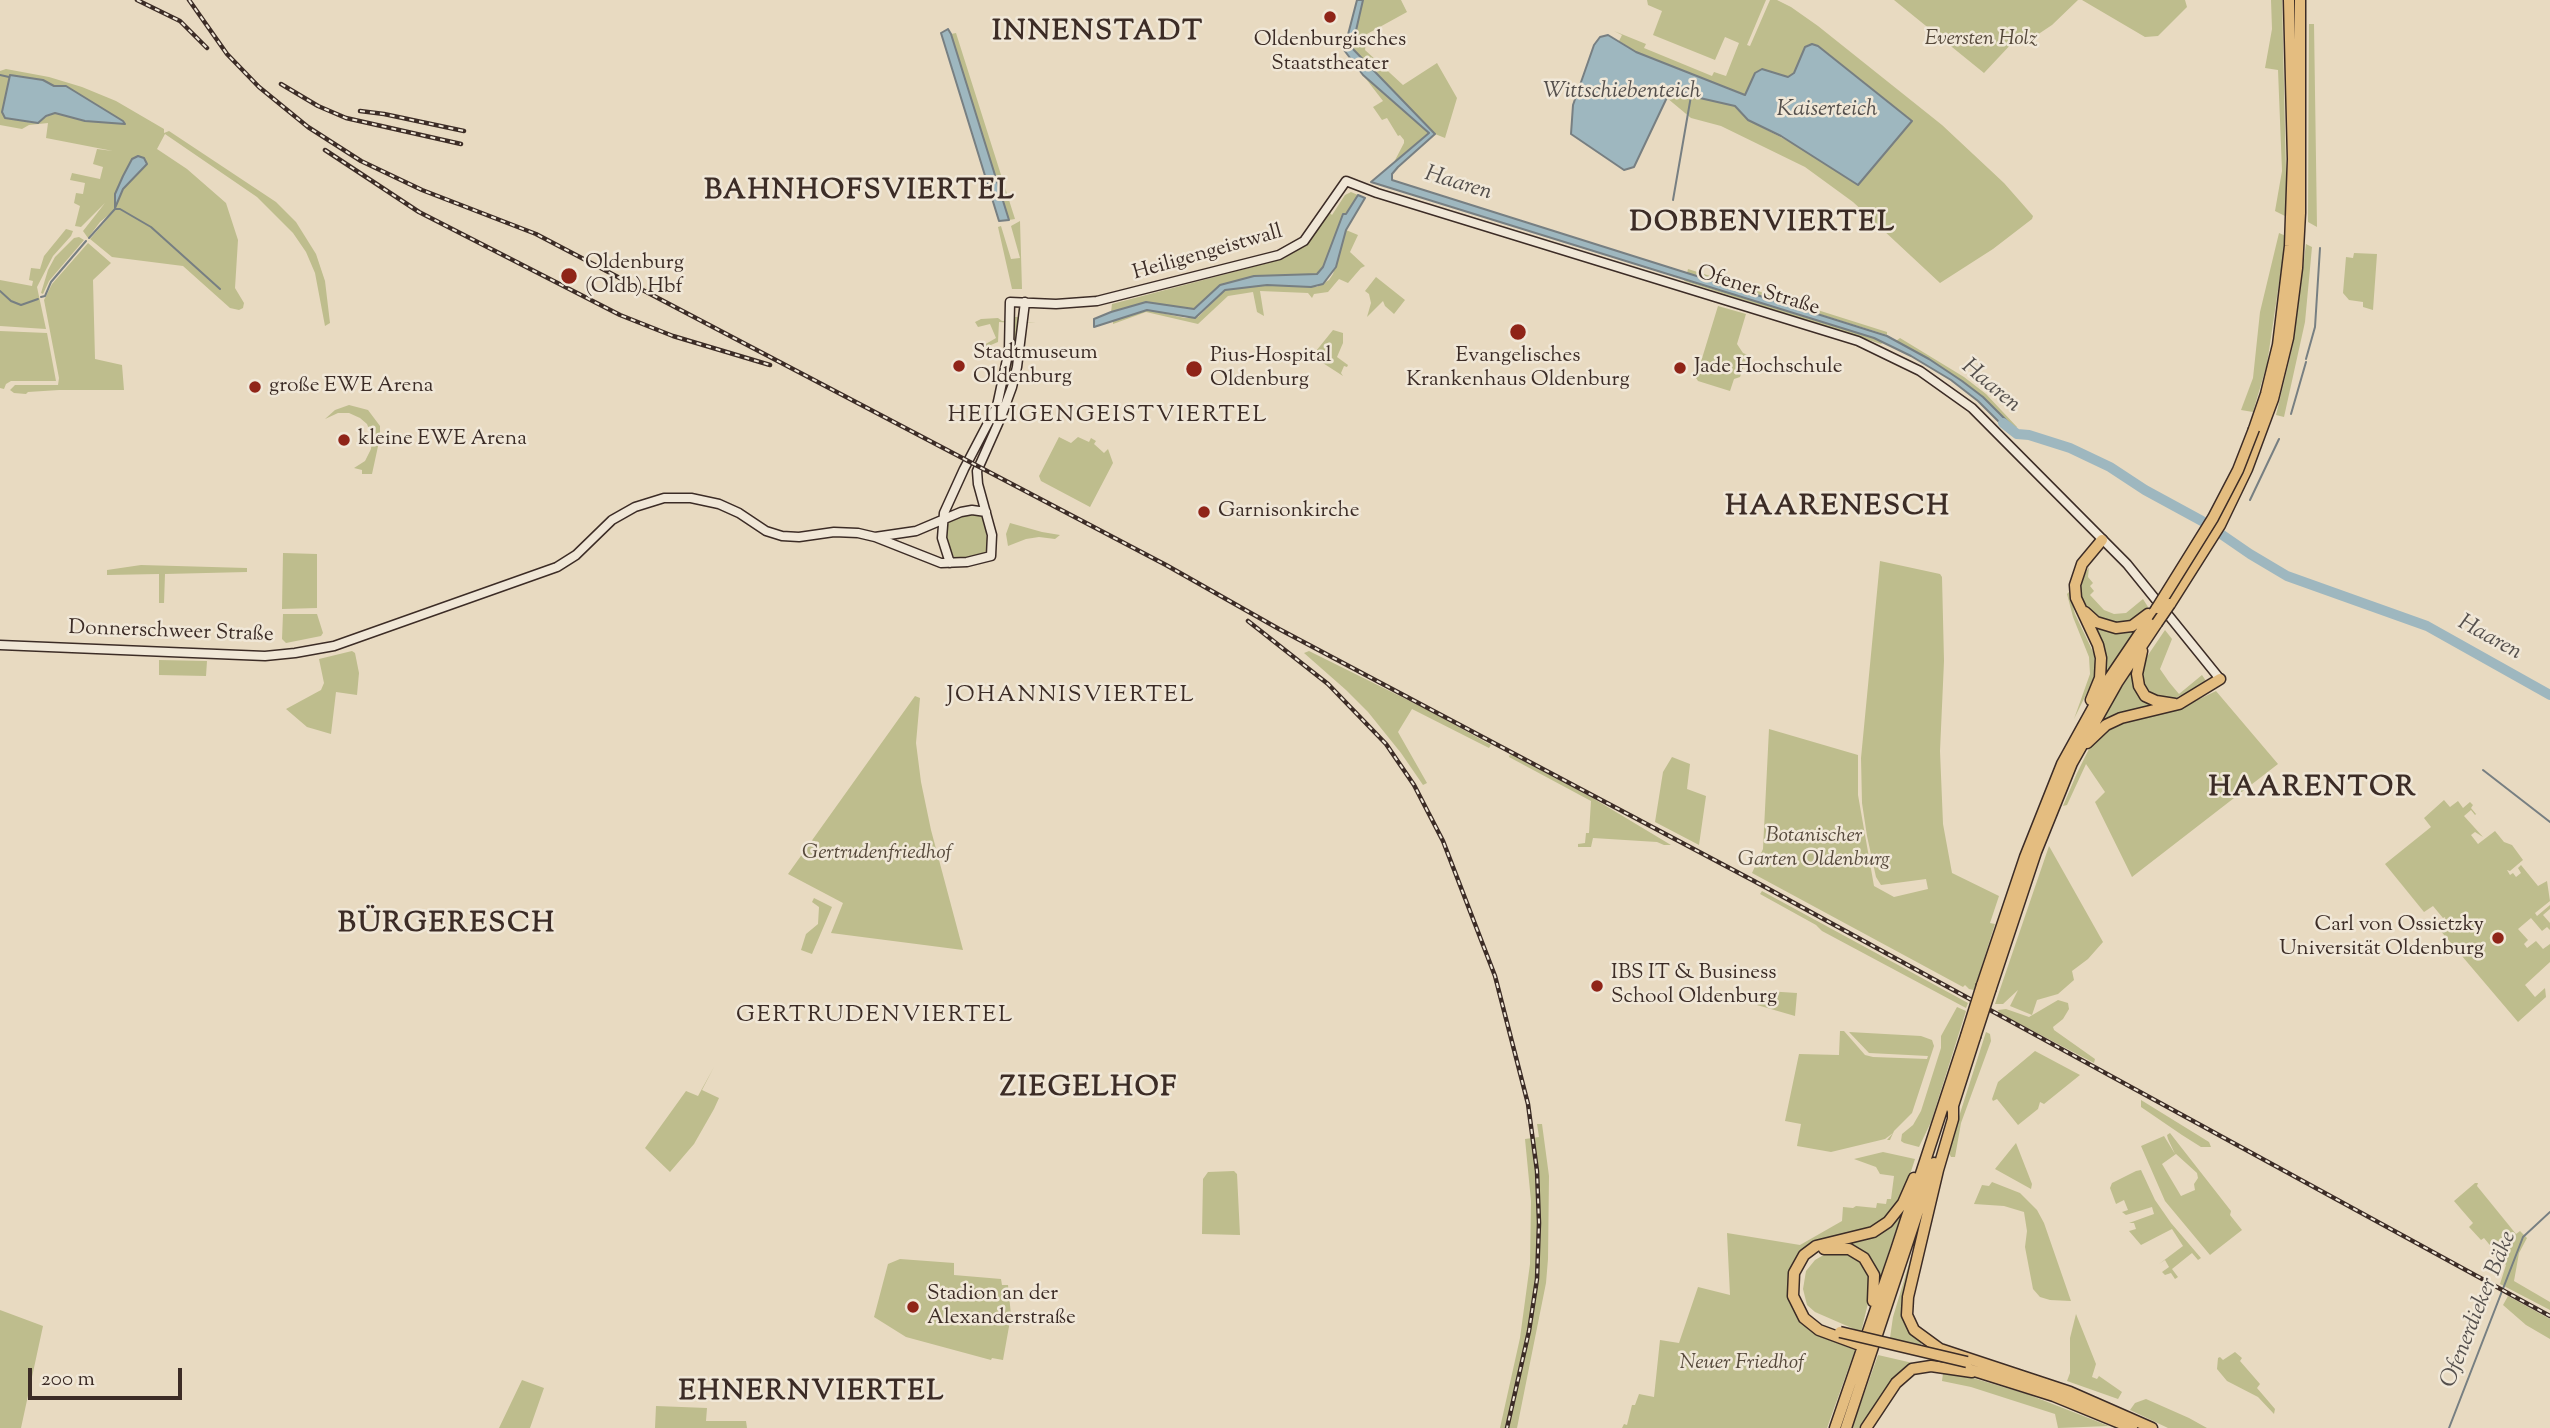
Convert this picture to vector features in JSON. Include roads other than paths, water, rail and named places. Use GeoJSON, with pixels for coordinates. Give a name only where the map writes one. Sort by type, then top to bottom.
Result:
{"type":"FeatureCollection","features":[{"type":"Feature","properties":{"kind":"highway"},"geometry":{"type":"LineString","coordinates":[[2289,0],[2296,212]]}},
{"type":"Feature","properties":{"kind":"highway"},"geometry":{"type":"LineString","coordinates":[[1846,1428],[1934,1147],[2044,817],[2067,763],[2109,679],[2154,615],[2218,509],[2265,411],[2295,247],[2300,0]]}},
{"type":"Feature","properties":{"kind":"highway"},"geometry":{"type":"LineString","coordinates":[[2067,763],[2066,748],[2095,693],[2101,666],[2098,645],[2078,604],[2075,585],[2078,570],[2102,540]]}},
{"type":"Feature","properties":{"kind":"highway"},"geometry":{"type":"LineString","coordinates":[[2078,604],[2096,622],[2111,628],[2132,626],[2154,615]]}},
{"type":"Feature","properties":{"kind":"highway"},"geometry":{"type":"LineString","coordinates":[[2154,615],[2137,674],[2138,686],[2145,695],[2156,701],[2179,704]]}},
{"type":"Feature","properties":{"kind":"highway"},"geometry":{"type":"LineString","coordinates":[[2067,763],[2145,640]]}},
{"type":"Feature","properties":{"kind":"highway"},"geometry":{"type":"LineString","coordinates":[[2067,763],[2106,725],[2121,718],[2179,704],[2220,679]]}},
{"type":"Feature","properties":{"kind":"highway"},"geometry":{"type":"LineString","coordinates":[[1934,1147],[1953,1105],[1970,1037]]}},
{"type":"Feature","properties":{"kind":"highway"},"geometry":{"type":"LineString","coordinates":[[1929,1167],[1908,1297],[1908,1319],[1914,1330],[1926,1341],[1983,1374],[2112,1414]]}},
{"type":"Feature","properties":{"kind":"highway"},"geometry":{"type":"LineString","coordinates":[[1835,1428],[1929,1167]]}},
{"type":"Feature","properties":{"kind":"highway"},"geometry":{"type":"LineString","coordinates":[[1929,1167],[1888,1223],[1873,1232],[1816,1246],[1804,1255],[1797,1266],[1791,1288],[1799,1312],[1811,1324],[1839,1335],[1966,1365],[2005,1371],[2056,1387],[2130,1424],[2152,1428]]}},
{"type":"Feature","properties":{"kind":"highway"},"geometry":{"type":"LineString","coordinates":[[1839,1335],[1814,1319],[1802,1306],[1797,1292],[1798,1279],[1806,1262],[1817,1252],[1832,1247],[1856,1252],[1864,1258],[1874,1275],[1875,1292],[1868,1334]]}},
{"type":"Feature","properties":{"kind":"highway"},"geometry":{"type":"LineString","coordinates":[[1866,1428],[1896,1383],[1912,1370],[1966,1365]]}},
{"type":"Feature","properties":{"kind":"main road","name":"Ofener Straße"},"geometry":{"type":"LineString","coordinates":[[1346,181],[1883,351],[1932,379],[1972,408],[2135,573],[2220,679]]}},
{"type":"Feature","properties":{"kind":"main road","name":"Heiligengeistwall"},"geometry":{"type":"LineString","coordinates":[[943,518],[964,469],[998,407],[1009,350],[1010,302],[1088,302],[1287,252],[1306,238],[1346,181]]}},
{"type":"Feature","properties":{"kind":"main road"},"geometry":{"type":"LineString","coordinates":[[875,537],[934,561],[967,562],[991,556],[992,535],[977,471],[1002,417],[1012,387],[1025,302]]}},
{"type":"Feature","properties":{"kind":"main road","name":"Donnerschweer Straße"},"geometry":{"type":"LineString","coordinates":[[0,645],[245,655],[295,653],[336,645],[557,567],[576,555],[612,520],[635,506],[664,498],[691,498],[719,504],[739,513],[766,531],[789,537],[846,532],[875,537]]}},
{"type":"Feature","properties":{"kind":"main road"},"geometry":{"type":"LineString","coordinates":[[875,537],[909,533],[966,511],[986,512]]}},
{"type":"Feature","properties":{"kind":"main road"},"geometry":{"type":"LineString","coordinates":[[943,518],[942,538],[950,563]]}},
{"type":"Feature","properties":{"kind":"water"},"geometry":{"type":"Polygon","coordinates":[[[1357,0],[1363,0],[1352,48],[1435,134],[1398,167],[1392,174],[1392,180],[1887,336],[1962,381],[1983,397],[2015,429],[2011,434],[1978,401],[1951,380],[1874,338],[1371,182],[1429,133],[1363,75],[1344,50],[1357,0]]]}},
{"type":"Feature","properties":{"kind":"water"},"geometry":{"type":"Polygon","coordinates":[[[948,29],[1009,220],[999,221],[941,33],[948,29]]]}},
{"type":"Feature","properties":{"kind":"water"},"geometry":{"type":"Polygon","coordinates":[[[1608,35],[1636,52],[1745,95],[1755,73],[1762,69],[1788,77],[1794,73],[1805,47],[1812,44],[1912,121],[1858,185],[1781,136],[1748,120],[1735,106],[1691,96],[1677,88],[1671,89],[1634,167],[1624,170],[1571,134],[1573,105],[1594,45],[1600,37],[1608,35]]]}},
{"type":"Feature","properties":{"kind":"water"},"geometry":{"type":"Polygon","coordinates":[[[10,75],[43,80],[54,86],[66,86],[125,124],[85,121],[55,113],[38,123],[5,118],[2,112],[10,75]]]}},
{"type":"Feature","properties":{"kind":"water"},"geometry":{"type":"Polygon","coordinates":[[[138,156],[144,158],[147,164],[123,189],[115,208],[115,194],[132,159],[138,156]]]}},
{"type":"Feature","properties":{"kind":"water"},"geometry":{"type":"Polygon","coordinates":[[[1358,195],[1365,198],[1346,230],[1336,267],[1323,284],[1311,287],[1267,285],[1225,290],[1195,318],[1147,310],[1094,327],[1094,319],[1146,302],[1194,309],[1220,285],[1254,276],[1317,274],[1323,267],[1343,214],[1346,214],[1358,195]]]}},
{"type":"Feature","properties":{"kind":"waterway"},"geometry":{"type":"LineString","coordinates":[[0,75],[9,77]]}},
{"type":"Feature","properties":{"kind":"waterway","name":"Wittschiebenteich"},"geometry":{"type":"LineString","coordinates":[[1673,200],[1691,96]]}},
{"type":"Feature","properties":{"kind":"waterway"},"geometry":{"type":"LineString","coordinates":[[89,238],[115,209],[120,209],[151,227],[220,289]]}},
{"type":"Feature","properties":{"kind":"waterway"},"geometry":{"type":"LineString","coordinates":[[41,297],[45,296],[51,282],[86,241]]}},
{"type":"Feature","properties":{"kind":"waterway"},"geometry":{"type":"LineString","coordinates":[[2306,359],[2315,327],[2320,248]]}},
{"type":"Feature","properties":{"kind":"waterway"},"geometry":{"type":"LineString","coordinates":[[0,291],[11,301],[21,305],[38,299]]}},
{"type":"Feature","properties":{"kind":"waterway"},"geometry":{"type":"LineString","coordinates":[[2291,414],[2306,362]]}},
{"type":"Feature","properties":{"kind":"waterway","name":"Haaren"},"geometry":{"type":"LineString","coordinates":[[2003,423],[2017,434],[2070,448],[2110,467],[2145,490],[2202,521],[2287,576],[2427,626],[2550,695]]}},
{"type":"Feature","properties":{"kind":"waterway"},"geometry":{"type":"LineString","coordinates":[[2250,500],[2279,439]]}},
{"type":"Feature","properties":{"kind":"waterway"},"geometry":{"type":"LineString","coordinates":[[2483,770],[2550,822]]}},
{"type":"Feature","properties":{"kind":"waterway","name":"Ofenerdieker Bäke"},"geometry":{"type":"LineString","coordinates":[[2449,1428],[2523,1237],[2550,1212]]}},
{"type":"Feature","properties":{"kind":"railway"},"geometry":{"type":"LineString","coordinates":[[137,0],[180,21],[207,48]]}},
{"type":"Feature","properties":{"kind":"railway"},"geometry":{"type":"LineString","coordinates":[[189,0],[227,54],[259,87],[308,127],[361,161],[422,190],[536,234],[1166,565],[1279,629],[1754,881],[2550,1316]]}},
{"type":"Feature","properties":{"kind":"railway"},"geometry":{"type":"LineString","coordinates":[[281,84],[318,106],[346,118],[461,144]]}},
{"type":"Feature","properties":{"kind":"railway"},"geometry":{"type":"LineString","coordinates":[[360,111],[464,131]]}},
{"type":"Feature","properties":{"kind":"railway"},"geometry":{"type":"LineString","coordinates":[[325,150],[419,212],[620,315],[673,336],[770,365]]}},
{"type":"Feature","properties":{"kind":"railway"},"geometry":{"type":"LineString","coordinates":[[1248,621],[1328,684],[1386,744],[1414,785],[1443,841],[1495,976],[1528,1104],[1537,1171],[1539,1223],[1537,1279],[1529,1331],[1507,1428]]}},
{"type":"Feature","properties":{"kind":"place","name":"Oldenburgisches Staatstheater"},"geometry":{"type":"Point","coordinates":[1330,17]}},
{"type":"Feature","properties":{"kind":"place","name":"Oldenburg (Oldb) Hbf"},"geometry":{"type":"Point","coordinates":[569,276]}},
{"type":"Feature","properties":{"kind":"place","name":"Evangelisches Krankenhaus Oldenburg"},"geometry":{"type":"Point","coordinates":[1518,332]}},
{"type":"Feature","properties":{"kind":"place","name":"Stadtmuseum Oldenburg"},"geometry":{"type":"Point","coordinates":[959,366]}},
{"type":"Feature","properties":{"kind":"place","name":"Jade Hochschule"},"geometry":{"type":"Point","coordinates":[1680,368]}},
{"type":"Feature","properties":{"kind":"place","name":"Pius-Hospital Oldenburg"},"geometry":{"type":"Point","coordinates":[1194,369]}},
{"type":"Feature","properties":{"kind":"place","name":"große EWE Arena"},"geometry":{"type":"Point","coordinates":[255,387]}},
{"type":"Feature","properties":{"kind":"place","name":"kleine EWE Arena"},"geometry":{"type":"Point","coordinates":[344,440]}},
{"type":"Feature","properties":{"kind":"place","name":"Garnisonkirche"},"geometry":{"type":"Point","coordinates":[1204,512]}},
{"type":"Feature","properties":{"kind":"place","name":"Carl von Ossietzky Universität Oldenburg"},"geometry":{"type":"Point","coordinates":[2498,938]}},
{"type":"Feature","properties":{"kind":"place","name":"IBS IT & Business School Oldenburg"},"geometry":{"type":"Point","coordinates":[1597,986]}},
{"type":"Feature","properties":{"kind":"place","name":"Stadion an der Alexanderstraße"},"geometry":{"type":"Point","coordinates":[913,1307]}},
{"type":"Feature","properties":{"kind":"district","name":"INNENSTADT"},"geometry":{"type":"Point","coordinates":[1098,34]}},
{"type":"Feature","properties":{"kind":"district","name":"BAHNHOFSVIERTEL"},"geometry":{"type":"Point","coordinates":[860,193]}},
{"type":"Feature","properties":{"kind":"district","name":"DOBBENVIERTEL"},"geometry":{"type":"Point","coordinates":[1763,225]}},
{"type":"Feature","properties":{"kind":"district","name":"HEILIGENGEISTVIERTEL"},"geometry":{"type":"Point","coordinates":[1108,417]}},
{"type":"Feature","properties":{"kind":"district","name":"HAARENESCH"},"geometry":{"type":"Point","coordinates":[1838,509]}},
{"type":"Feature","properties":{"kind":"district","name":"JOHANNISVIERTEL"},"geometry":{"type":"Point","coordinates":[1071,697]}},
{"type":"Feature","properties":{"kind":"district","name":"HAARENTOR"},"geometry":{"type":"Point","coordinates":[2313,790]}},
{"type":"Feature","properties":{"kind":"district","name":"BÜRGERESCH"},"geometry":{"type":"Point","coordinates":[447,926]}},
{"type":"Feature","properties":{"kind":"district","name":"GERTRUDENVIERTEL"},"geometry":{"type":"Point","coordinates":[875,1017]}},
{"type":"Feature","properties":{"kind":"district","name":"ZIEGELHOF"},"geometry":{"type":"Point","coordinates":[1089,1090]}},
{"type":"Feature","properties":{"kind":"district","name":"EHNERNVIERTEL"},"geometry":{"type":"Point","coordinates":[812,1394]}},
{"type":"Feature","properties":{"kind":"park label","name":"Eversten Holz"},"geometry":{"type":"Point","coordinates":[1981,40]}},
{"type":"Feature","properties":{"kind":"park label","name":"Botanischer Garten Oldenburg"},"geometry":{"type":"Point","coordinates":[1814,849]}},
{"type":"Feature","properties":{"kind":"park label","name":"Gertrudenfriedhof"},"geometry":{"type":"Point","coordinates":[877,854]}},
{"type":"Feature","properties":{"kind":"park label","name":"Neuer Friedhof"},"geometry":{"type":"Point","coordinates":[1742,1364]}},
{"type":"Feature","properties":{"kind":"water label","name":"Kaiserteich"},"geometry":{"type":"Point","coordinates":[1827,111]}}]}
